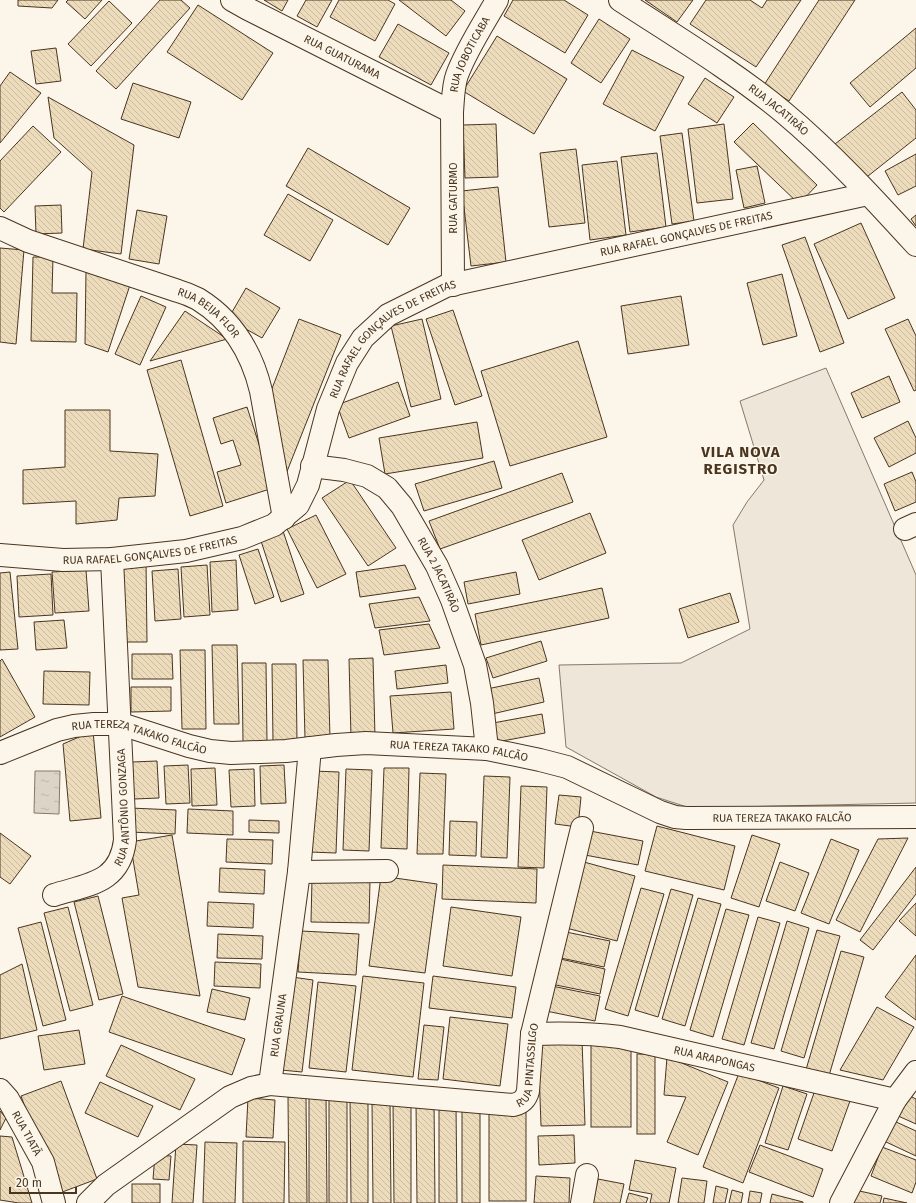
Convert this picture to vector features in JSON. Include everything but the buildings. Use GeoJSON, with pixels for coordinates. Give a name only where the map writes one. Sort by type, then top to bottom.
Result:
{"type":"FeatureCollection","features":[{"type":"Feature","properties":{"kind":"street","name":"RUA GUATURAMA"},"geometry":{"type":"LineString","coordinates":[[232,0],[452,112]]}},
{"type":"Feature","properties":{"kind":"street","name":"RUA JOBOTICABA"},"geometry":{"type":"LineString","coordinates":[[452,112],[457,75],[497,0]]}},
{"type":"Feature","properties":{"kind":"street","name":"RUA JACATIRÃO"},"geometry":{"type":"LineString","coordinates":[[620,0],[718,63],[761,94],[807,132],[916,245]]}},
{"type":"Feature","properties":{"kind":"street","name":"RUA GATURMO"},"geometry":{"type":"LineString","coordinates":[[452,112],[453,285]]}},
{"type":"Feature","properties":{"kind":"street","name":"RUA RAFAEL GONÇALVES DE FREITAS"},"geometry":{"type":"LineString","coordinates":[[0,555],[63,560],[112,558],[186,551],[242,538],[274,525],[298,505],[308,485],[312,466],[331,402],[346,363],[363,338],[388,315],[446,286],[868,194]]}},
{"type":"Feature","properties":{"kind":"street","name":"RUA BEIJA FLOR"},"geometry":{"type":"LineString","coordinates":[[0,228],[28,241],[196,298],[211,308],[226,322],[237,335],[250,356],[257,374],[284,518]]}},
{"type":"Feature","properties":{"kind":"street","name":"RUA 2 JACATIRÃO"},"geometry":{"type":"LineString","coordinates":[[312,466],[344,470],[367,476],[387,488],[402,506],[437,566],[452,600],[475,665],[482,703],[487,749]]}},
{"type":"Feature","properties":{"kind":"street","name":"RUA ANTÔNIO GONZAGA"},"geometry":{"type":"LineString","coordinates":[[54,895],[101,880],[111,873],[118,864],[124,851],[125,840],[112,558]]}},
{"type":"Feature","properties":{"kind":"street","name":"RUA TEREZA TAKAKO FALCÃO"},"geometry":{"type":"LineString","coordinates":[[0,753],[57,730],[74,726],[94,724],[120,724],[189,746],[210,751],[232,753],[286,752],[310,748],[366,743],[487,749],[567,767],[660,812],[675,817],[916,817]]}},
{"type":"Feature","properties":{"kind":"street","name":"RUA GRAUNA"},"geometry":{"type":"LineString","coordinates":[[270,1084],[299,872],[310,748]]}},
{"type":"Feature","properties":{"kind":"street","name":"RUA PINTASSILGO"},"geometry":{"type":"LineString","coordinates":[[270,1084],[513,1105],[523,1101],[527,1096],[528,1091],[532,1034],[582,828]]}},
{"type":"Feature","properties":{"kind":"street"},"geometry":{"type":"LineString","coordinates":[[299,872],[387,871]]}},
{"type":"Feature","properties":{"kind":"street","name":"RUA ARAPONGAS"},"geometry":{"type":"LineString","coordinates":[[532,1034],[575,1033],[620,1037],[895,1100]]}},
{"type":"Feature","properties":{"kind":"street"},"geometry":{"type":"LineString","coordinates":[[842,1203],[895,1100],[916,1072]]}},
{"type":"Feature","properties":{"kind":"street"},"geometry":{"type":"LineString","coordinates":[[88,1203],[106,1185],[230,1097],[251,1088],[270,1084]]}},
{"type":"Feature","properties":{"kind":"street","name":"RUA TIATÃ"},"geometry":{"type":"LineString","coordinates":[[0,1090],[8,1099],[43,1162],[54,1203]]}},
{"type":"Feature","properties":{"kind":"street"},"geometry":{"type":"LineString","coordinates":[[582,1203],[587,1175]]}},
{"type":"Feature","properties":{"kind":"shaded area"},"geometry":{"type":"Polygon","coordinates":[[[826,368],[916,575],[916,803],[690,808],[656,797],[566,747],[559,665],[681,663],[750,629],[733,525],[747,502],[764,480],[740,401],[826,368]]]}},
{"type":"Feature","properties":{"kind":"water"},"geometry":{"type":"Polygon","coordinates":[[[35,771],[60,771],[59,814],[34,813],[35,771]]]}},
{"type":"Feature","properties":{"kind":"district","name":"VILA NOVA REGISTRO"},"geometry":{"type":"Point","coordinates":[741,460]}}]}
